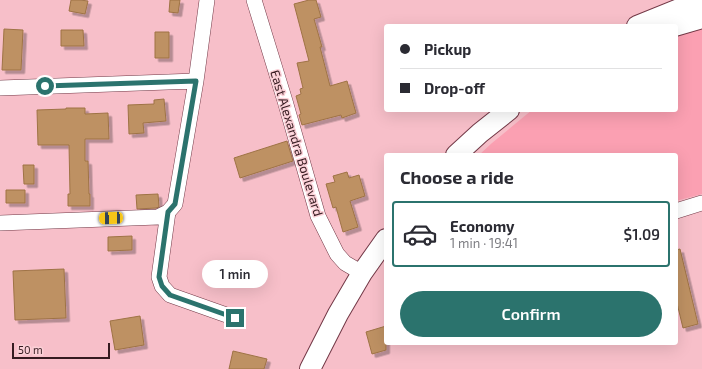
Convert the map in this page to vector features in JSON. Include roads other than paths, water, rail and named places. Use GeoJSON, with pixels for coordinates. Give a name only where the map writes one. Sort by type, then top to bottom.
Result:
{"type":"FeatureCollection","features":[{"type":"Feature","properties":{"kind":"main road"},"geometry":{"type":"LineString","coordinates":[[643,24],[678,9],[702,1]]}},
{"type":"Feature","properties":{"kind":"main road"},"geometry":{"type":"LineString","coordinates":[[678,25],[702,18]]}},
{"type":"Feature","properties":{"kind":"main road"},"geometry":{"type":"LineString","coordinates":[[458,153],[480,132],[506,112]]}},
{"type":"Feature","properties":{"kind":"main road"},"geometry":{"type":"LineString","coordinates":[[310,369],[338,314],[362,274],[384,242]]}},
{"type":"Feature","properties":{"kind":"street"},"geometry":{"type":"LineString","coordinates":[[0,223],[158,217],[168,212],[175,204],[196,81],[207,0]]}},
{"type":"Feature","properties":{"kind":"street","name":"East Alexandra Boulevard"},"geometry":{"type":"LineString","coordinates":[[254,0],[318,216],[337,254],[346,264],[362,274]]}},
{"type":"Feature","properties":{"kind":"street"},"geometry":{"type":"LineString","coordinates":[[0,88],[196,81]]}},
{"type":"Feature","properties":{"kind":"street"},"geometry":{"type":"LineString","coordinates":[[678,210],[702,204]]}},
{"type":"Feature","properties":{"kind":"street"},"geometry":{"type":"LineString","coordinates":[[168,212],[159,277],[162,286],[170,295],[235,318]]}}]}
